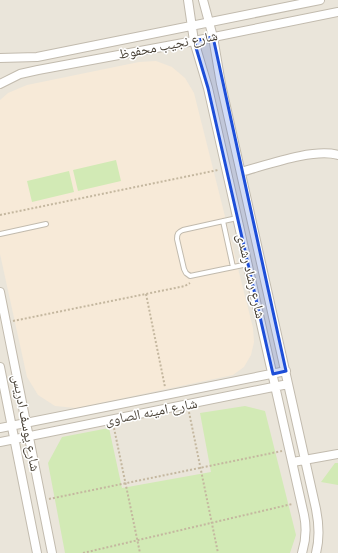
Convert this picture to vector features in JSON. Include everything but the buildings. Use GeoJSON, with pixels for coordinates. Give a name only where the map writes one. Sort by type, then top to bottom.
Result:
{"type":"FeatureCollection","features":[{"type":"Feature","properties":{"kind":"street","name":"شارع رشاد رشدى"},"geometry":{"type":"LineString","coordinates":[[188,0],[194,41],[208,88],[301,502],[306,528],[306,542],[302,553]]}},
{"type":"Feature","properties":{"kind":"street","name":"شارع رشاد رشدى"},"geometry":{"type":"LineString","coordinates":[[203,0],[214,37],[221,84],[319,523],[319,538],[316,553]]}},
{"type":"Feature","properties":{"kind":"street","name":"شارع نجيب محفوظ"},"geometry":{"type":"LineString","coordinates":[[0,58],[37,57],[320,0]]}},
{"type":"Feature","properties":{"kind":"street","name":"شارع نجيب محفوظ"},"geometry":{"type":"LineString","coordinates":[[0,84],[20,74],[38,70],[338,12]]}},
{"type":"Feature","properties":{"kind":"street"},"geometry":{"type":"LineString","coordinates":[[241,172],[312,154],[330,153],[338,155]]}},
{"type":"Feature","properties":{"kind":"street"},"geometry":{"type":"LineString","coordinates":[[226,167],[238,162]]}},
{"type":"Feature","properties":{"kind":"street","name":"شارع يوسف ادريس"},"geometry":{"type":"LineString","coordinates":[[0,292],[52,553]]}},
{"type":"Feature","properties":{"kind":"street","name":"شارع يوسف ادريس"},"geometry":{"type":"LineString","coordinates":[[0,367],[37,553]]}},
{"type":"Feature","properties":{"kind":"street","name":"شارع امينه الصاوى"},"geometry":{"type":"LineString","coordinates":[[0,428],[286,371]]}},
{"type":"Feature","properties":{"kind":"street","name":"شارع امينه الصاوى"},"geometry":{"type":"LineString","coordinates":[[0,442],[288,384]]}},
{"type":"Feature","properties":{"kind":"street"},"geometry":{"type":"LineString","coordinates":[[292,462],[338,454]]}},
{"type":"Feature","properties":{"kind":"lane"},"geometry":{"type":"LineString","coordinates":[[238,218],[183,230],[177,235],[177,240],[186,273],[190,276],[248,264]]}},
{"type":"Feature","properties":{"kind":"lane"},"geometry":{"type":"LineString","coordinates":[[223,221],[233,267]]}},
{"type":"Feature","properties":{"kind":"lane"},"geometry":{"type":"LineString","coordinates":[[0,234],[46,224]]}},
{"type":"Feature","properties":{"kind":"path"},"geometry":{"type":"LineString","coordinates":[[0,215],[226,167]]}},
{"type":"Feature","properties":{"kind":"path"},"geometry":{"type":"LineString","coordinates":[[6,323],[185,286],[193,281],[195,275]]}},
{"type":"Feature","properties":{"kind":"path"},"geometry":{"type":"LineString","coordinates":[[146,294],[166,395]]}},
{"type":"Feature","properties":{"kind":"path"},"geometry":{"type":"LineString","coordinates":[[188,404],[218,553]]}},
{"type":"Feature","properties":{"kind":"path"},"geometry":{"type":"LineString","coordinates":[[112,419],[140,553]]}},
{"type":"Feature","properties":{"kind":"path"},"geometry":{"type":"LineString","coordinates":[[42,501],[290,449]]}},
{"type":"Feature","properties":{"kind":"path"},"geometry":{"type":"LineString","coordinates":[[83,553],[301,502]]}},
{"type":"Feature","properties":{"kind":"highlighted area"},"geometry":{"type":"Polygon","coordinates":[[[213,37],[286,371],[273,374],[208,88],[194,41],[213,37]]]}},
{"type":"Feature","properties":{"kind":"shaded area"},"geometry":{"type":"Polygon","coordinates":[[[0,0],[338,0],[338,553],[0,553],[0,0]]]}},
{"type":"Feature","properties":{"kind":"shaded area"},"geometry":{"type":"Polygon","coordinates":[[[156,61],[172,67],[185,78],[194,93],[253,328],[254,342],[251,355],[244,367],[233,375],[76,408],[55,406],[38,395],[27,377],[0,254],[0,100],[8,93],[27,85],[139,62],[156,61]]]}},
{"type":"Feature","properties":{"kind":"green space"},"geometry":{"type":"Polygon","coordinates":[[[116,160],[121,181],[78,191],[73,170],[116,160]]]}},
{"type":"Feature","properties":{"kind":"green space"},"geometry":{"type":"Polygon","coordinates":[[[69,171],[74,192],[32,202],[27,181],[69,171]]]}},
{"type":"Feature","properties":{"kind":"green space"},"geometry":{"type":"Polygon","coordinates":[[[245,406],[265,411],[296,535],[290,553],[65,553],[48,463],[62,437],[109,428],[122,488],[211,472],[200,413],[245,406]]]}},
{"type":"Feature","properties":{"kind":"green space"},"geometry":{"type":"Polygon","coordinates":[[[335,463],[338,463],[338,485],[321,482],[335,463]]]}}]}
